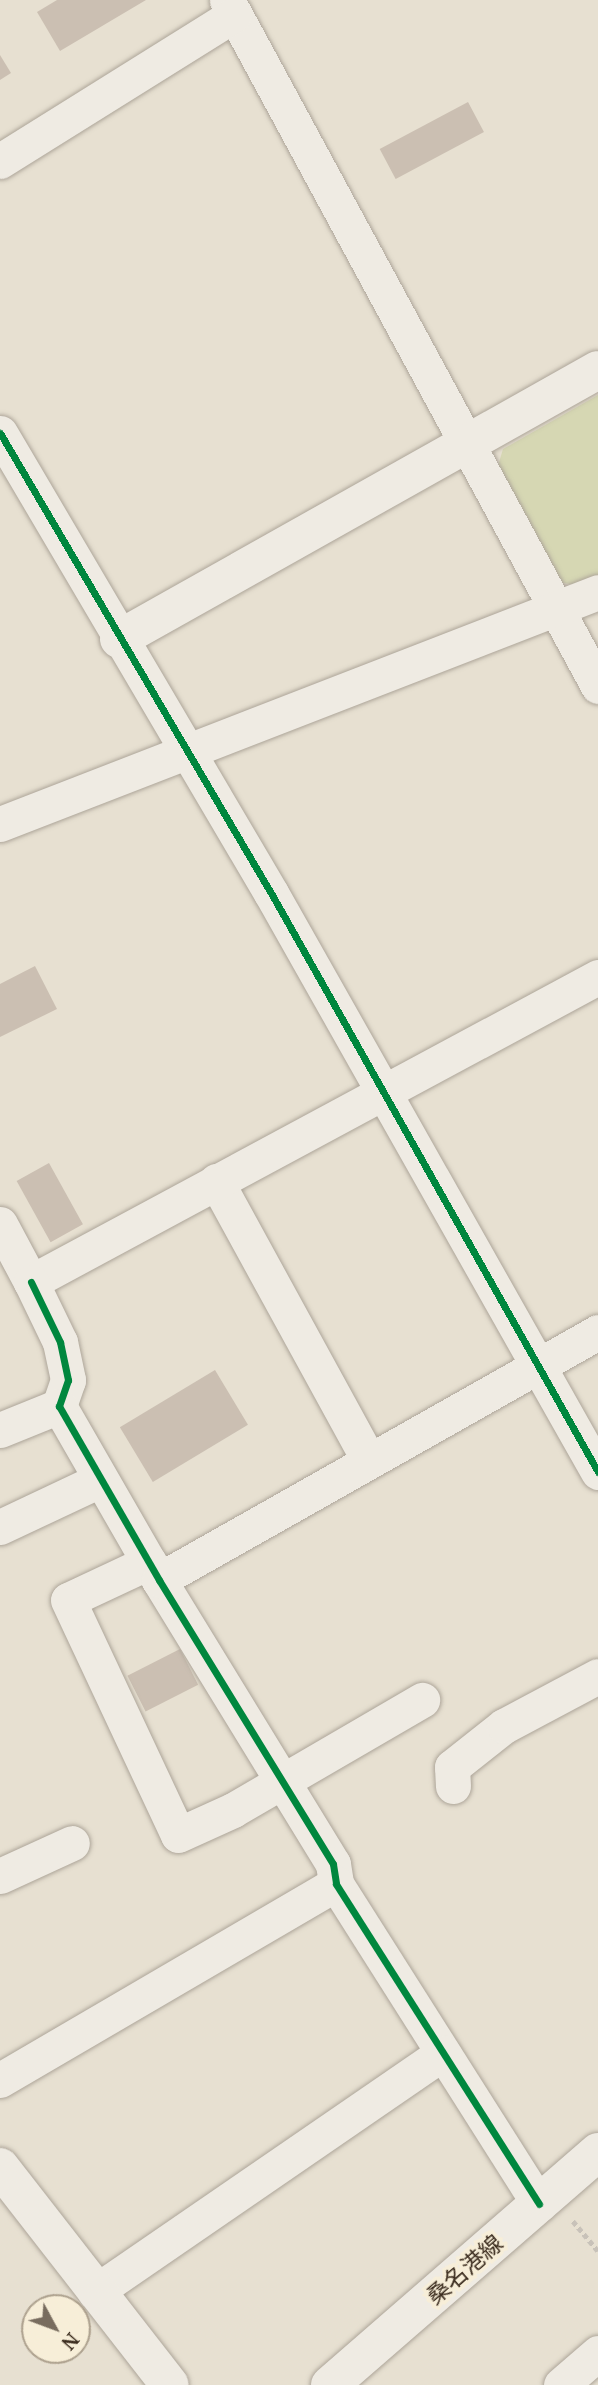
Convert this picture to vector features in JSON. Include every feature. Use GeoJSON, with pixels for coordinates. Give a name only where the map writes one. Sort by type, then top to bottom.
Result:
{"type":"FeatureCollection","features":[{"type":"Feature","properties":{"kind":"street"},"geometry":{"type":"LineString","coordinates":[[0,161],[230,8],[598,686]]}},
{"type":"Feature","properties":{"kind":"street"},"geometry":{"type":"LineString","coordinates":[[119,639],[467,441],[598,370]]}},
{"type":"Feature","properties":{"kind":"street"},"geometry":{"type":"LineString","coordinates":[[0,433],[183,750],[271,893],[598,1472]]}},
{"type":"Feature","properties":{"kind":"street"},"geometry":{"type":"LineString","coordinates":[[0,824],[183,750],[598,592]]}},
{"type":"Feature","properties":{"kind":"street"},"geometry":{"type":"LineString","coordinates":[[31,1282],[598,977]]}},
{"type":"Feature","properties":{"kind":"street"},"geometry":{"type":"LineString","coordinates":[[216,1181],[369,1461]]}},
{"type":"Feature","properties":{"kind":"street"},"geometry":{"type":"LineString","coordinates":[[0,1224],[60,1342],[68,1380],[59,1406],[154,1571],[333,1864],[336,1884],[539,2204]]}},
{"type":"Feature","properties":{"kind":"street"},"geometry":{"type":"LineString","coordinates":[[422,1700],[282,1781],[178,1835],[68,1600],[154,1571],[369,1461],[598,1332]]}},
{"type":"Feature","properties":{"kind":"street"},"geometry":{"type":"LineString","coordinates":[[0,1430],[59,1406]]}},
{"type":"Feature","properties":{"kind":"street"},"geometry":{"type":"LineString","coordinates":[[0,1527],[100,1480]]}},
{"type":"Feature","properties":{"kind":"street"},"geometry":{"type":"LineString","coordinates":[[453,1786],[452,1767],[504,1726],[598,1676]]}},
{"type":"Feature","properties":{"kind":"street"},"geometry":{"type":"LineString","coordinates":[[0,1876],[72,1843]]}},
{"type":"Feature","properties":{"kind":"street"},"geometry":{"type":"LineString","coordinates":[[0,2080],[336,1884]]}},
{"type":"Feature","properties":{"kind":"street"},"geometry":{"type":"LineString","coordinates":[[95,2292],[443,2053]]}},
{"type":"Feature","properties":{"kind":"street","name":"桑名港線"},"geometry":{"type":"LineString","coordinates":[[330,2385],[598,2152]]}},
{"type":"Feature","properties":{"kind":"street"},"geometry":{"type":"LineString","coordinates":[[3,2178],[170,2385]]}},
{"type":"Feature","properties":{"kind":"street"},"geometry":{"type":"LineString","coordinates":[[561,2385],[598,2353]]}},
{"type":"Feature","properties":{"kind":"green space"},"geometry":{"type":"Polygon","coordinates":[[[598,395],[598,576],[575,585],[559,582],[497,469],[503,449],[598,395]]]}},
{"type":"Feature","properties":{"kind":"building"},"geometry":{"type":"Polygon","coordinates":[[[57,0],[146,0],[60,51],[37,12],[57,0]]]}},
{"type":"Feature","properties":{"kind":"building"},"geometry":{"type":"Polygon","coordinates":[[[0,55],[11,73],[0,80],[0,55]]]}},
{"type":"Feature","properties":{"kind":"building"},"geometry":{"type":"Polygon","coordinates":[[[468,102],[484,132],[396,179],[380,149],[468,102]]]}},
{"type":"Feature","properties":{"kind":"building"},"geometry":{"type":"Polygon","coordinates":[[[35,966],[57,1009],[0,1037],[0,984],[35,966]]]}},
{"type":"Feature","properties":{"kind":"building"},"geometry":{"type":"Polygon","coordinates":[[[49,1163],[83,1224],[51,1242],[17,1181],[49,1163]]]}},
{"type":"Feature","properties":{"kind":"building"},"geometry":{"type":"Polygon","coordinates":[[[215,1370],[248,1425],[153,1482],[120,1427],[215,1370]]]}},
{"type":"Feature","properties":{"kind":"building"},"geometry":{"type":"Polygon","coordinates":[[[180,1649],[198,1685],[146,1711],[127,1676],[180,1649]]]}},
{"type":"Feature","properties":{"kind":"cycle path"},"geometry":{"type":"LineString","coordinates":[[0,433],[271,893],[598,1472]]}},
{"type":"Feature","properties":{"kind":"cycle path"},"geometry":{"type":"LineString","coordinates":[[31,1282],[60,1342],[68,1380],[59,1406],[159,1580],[333,1864],[336,1884],[539,2204]]}}]}
